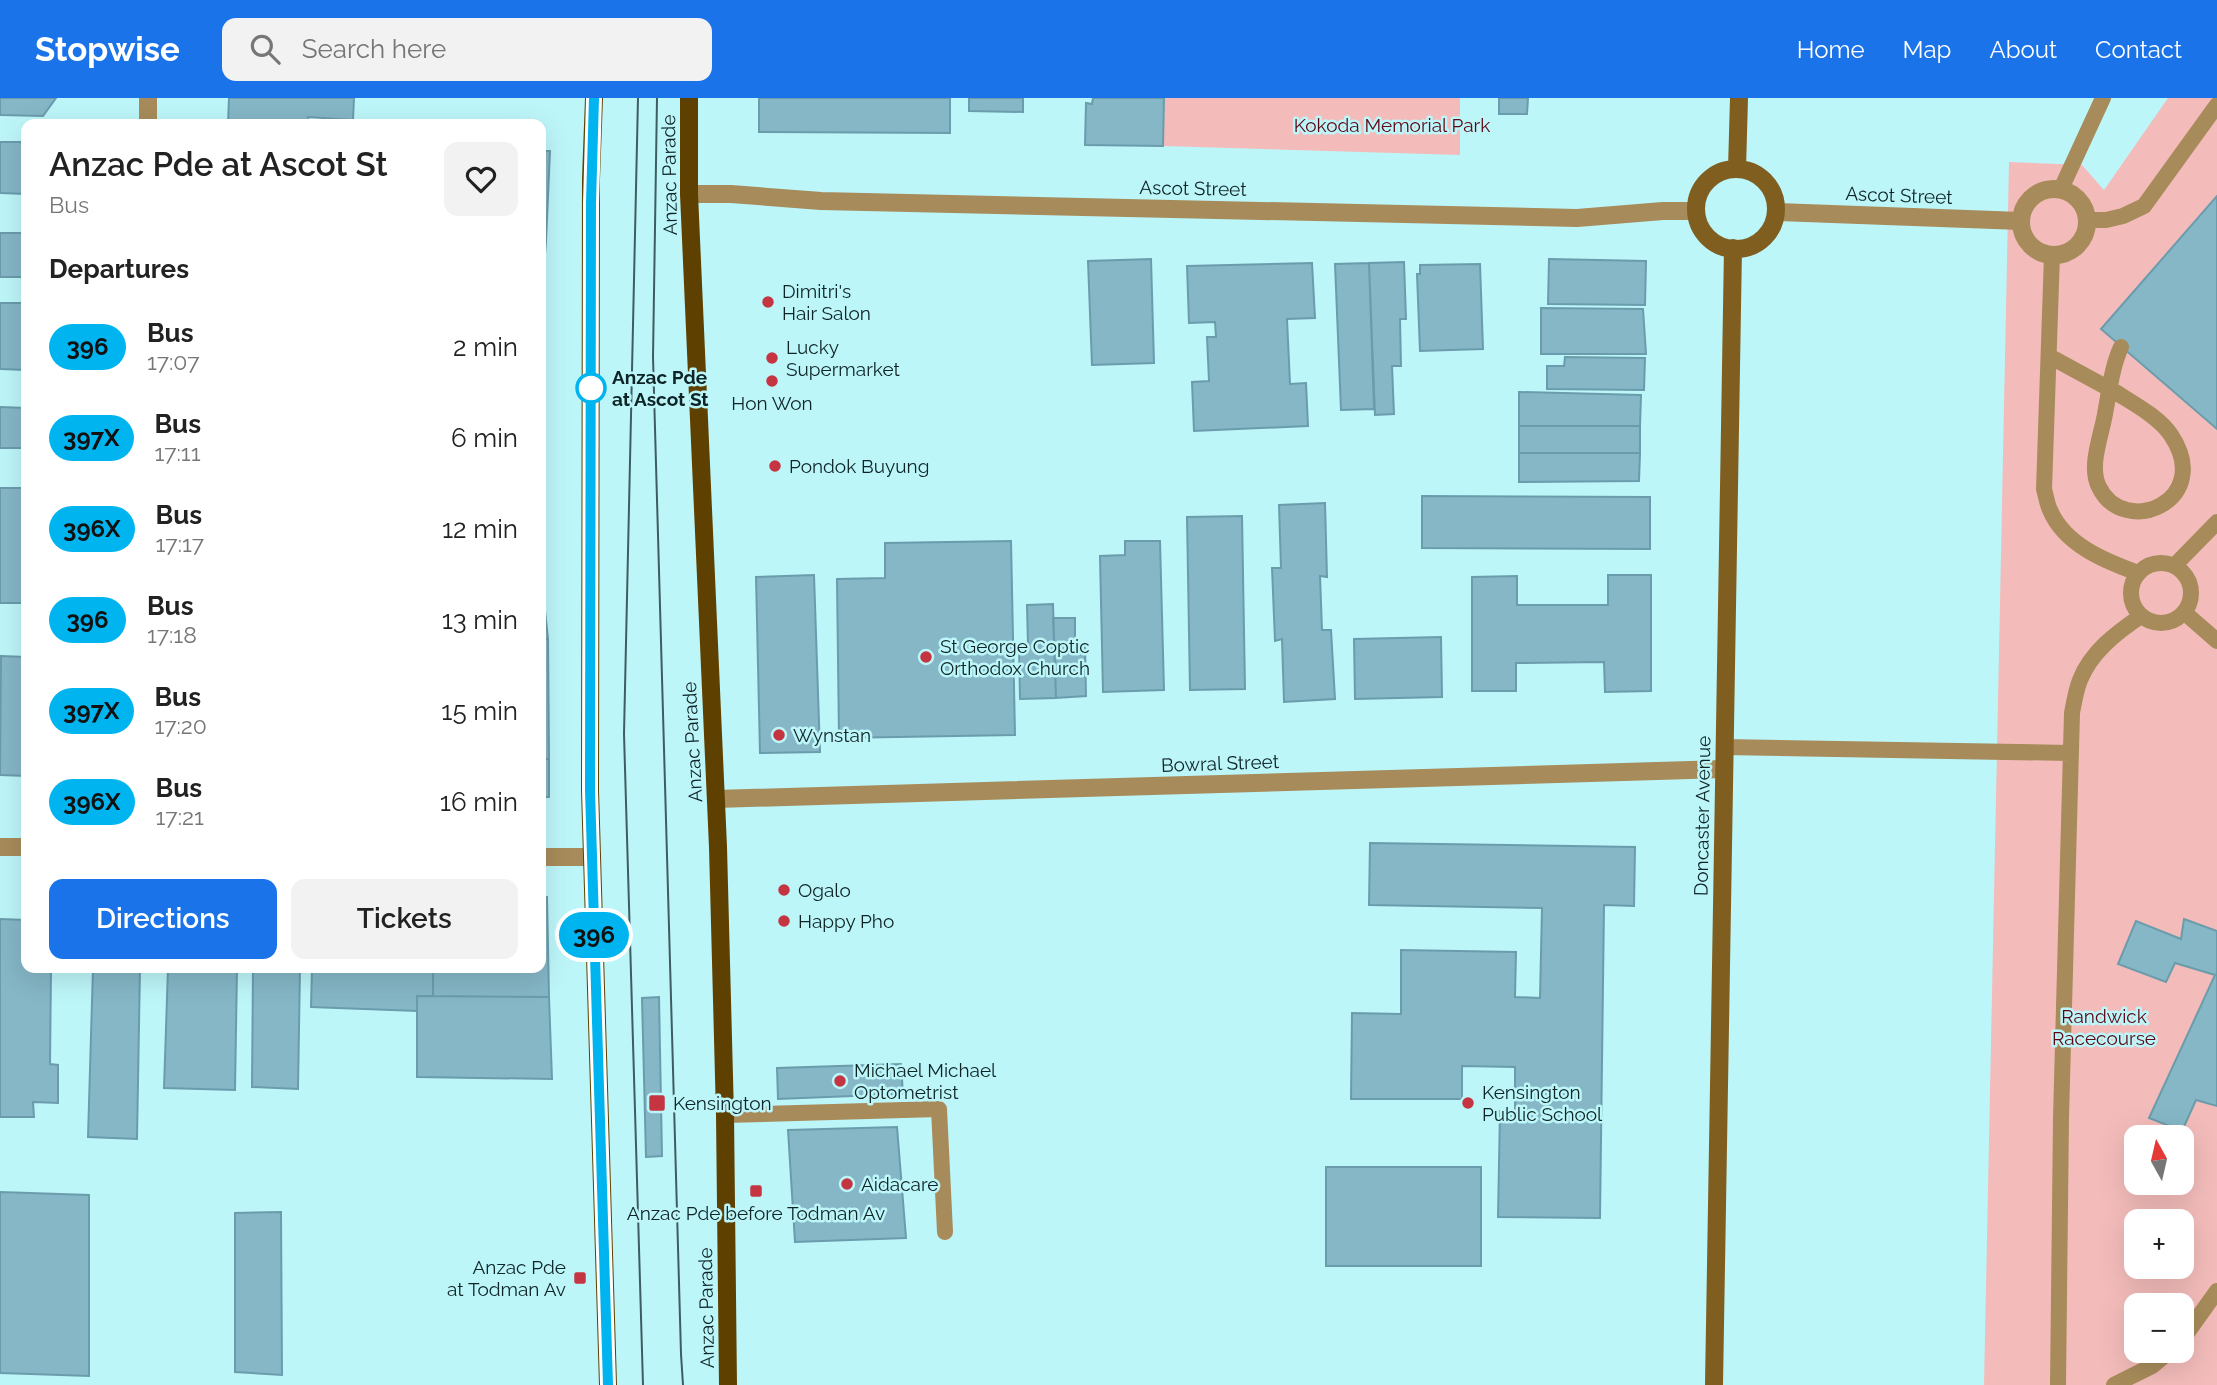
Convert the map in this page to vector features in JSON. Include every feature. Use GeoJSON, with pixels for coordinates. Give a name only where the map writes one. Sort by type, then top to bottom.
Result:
{"type":"FeatureCollection","features":[{"type":"Feature","properties":{"kind":"main road"},"geometry":{"type":"LineString","coordinates":[[594,98],[591,288],[592,858],[608,1385]]}},
{"type":"Feature","properties":{"kind":"main road","name":"Anzac Parade"},"geometry":{"type":"LineString","coordinates":[[689,98],[690,194],[716,799],[729,1385]]}},
{"type":"Feature","properties":{"kind":"main road"},"geometry":{"type":"LineString","coordinates":[[1737,169],[1739,98]]}},
{"type":"Feature","properties":{"kind":"main road"},"geometry":{"type":"LineString","coordinates":[[1737,169],[1762,178],[1776,200],[1773,226],[1765,237],[1754,245],[1733,248],[1716,243],[1706,235],[1699,224],[1696,211],[1697,198],[1703,186],[1712,177],[1737,169]]}},
{"type":"Feature","properties":{"kind":"main road","name":"Doncaster Avenue"},"geometry":{"type":"LineString","coordinates":[[1714,1385],[1733,248]]}},
{"type":"Feature","properties":{"kind":"street"},"geometry":{"type":"LineString","coordinates":[[148,98],[148,119]]}},
{"type":"Feature","properties":{"kind":"street"},"geometry":{"type":"LineString","coordinates":[[2061,189],[2079,200],[2085,209],[2086,231],[2073,249],[2052,255],[2033,248],[2026,240],[2021,221],[2022,211],[2033,196],[2042,191],[2061,189]]}},
{"type":"Feature","properties":{"kind":"street","name":"Ascot Street"},"geometry":{"type":"LineString","coordinates":[[690,194],[732,194],[821,201],[1577,218],[1696,211]]}},
{"type":"Feature","properties":{"kind":"street","name":"Ascot Street"},"geometry":{"type":"LineString","coordinates":[[1776,212],[2021,221]]}},
{"type":"Feature","properties":{"kind":"street","name":"Bowral Street"},"geometry":{"type":"LineString","coordinates":[[716,799],[1724,769]]}},
{"type":"Feature","properties":{"kind":"street"},"geometry":{"type":"LineString","coordinates":[[0,847],[21,847]]}},
{"type":"Feature","properties":{"kind":"street"},"geometry":{"type":"LineString","coordinates":[[546,857],[592,858]]}},
{"type":"Feature","properties":{"kind":"lane"},"geometry":{"type":"LineString","coordinates":[[2061,189],[2103,98]]}},
{"type":"Feature","properties":{"kind":"lane"},"geometry":{"type":"LineString","coordinates":[[2087,220],[2123,216],[2144,206],[2217,105]]}},
{"type":"Feature","properties":{"kind":"lane"},"geometry":{"type":"LineString","coordinates":[[2052,255],[2044,489],[2050,511],[2062,529],[2081,546],[2105,561],[2138,573]]}},
{"type":"Feature","properties":{"kind":"lane"},"geometry":{"type":"LineString","coordinates":[[2049,355],[2117,393],[2170,433],[2181,454],[2184,472],[2178,492],[2168,502],[2147,511],[2125,510],[2110,502],[2098,487],[2095,469],[2114,368],[2121,347]]}},
{"type":"Feature","properties":{"kind":"lane"},"geometry":{"type":"LineString","coordinates":[[2174,566],[2217,522]]}},
{"type":"Feature","properties":{"kind":"lane"},"geometry":{"type":"LineString","coordinates":[[2165,563],[2182,571],[2191,587],[2190,605],[2185,613],[2168,623],[2158,624],[2141,617],[2134,609],[2130,591],[2138,573],[2155,564],[2165,563]]}},
{"type":"Feature","properties":{"kind":"lane"},"geometry":{"type":"LineString","coordinates":[[2185,613],[2217,641]]}},
{"type":"Feature","properties":{"kind":"lane"},"geometry":{"type":"LineString","coordinates":[[2058,1385],[2061,1104],[2072,713],[2080,680],[2097,653],[2115,634],[2141,617]]}},
{"type":"Feature","properties":{"kind":"lane"},"geometry":{"type":"LineString","coordinates":[[1724,747],[2070,754]]}},
{"type":"Feature","properties":{"kind":"lane"},"geometry":{"type":"LineString","coordinates":[[725,1115],[939,1110],[945,1232]]}},
{"type":"Feature","properties":{"kind":"lane"},"geometry":{"type":"LineString","coordinates":[[2194,1323],[2217,1291]]}},
{"type":"Feature","properties":{"kind":"lane"},"geometry":{"type":"LineString","coordinates":[[2114,1385],[2156,1363]]}},
{"type":"Feature","properties":{"kind":"green space","name":"Kokoda Memorial Park"},"geometry":{"type":"Polygon","coordinates":[[[1164,98],[1460,98],[1460,155],[1163,146],[1164,98]]]}},
{"type":"Feature","properties":{"kind":"green space","name":"Randwick Racecourse"},"geometry":{"type":"Polygon","coordinates":[[[2168,98],[2217,98],[2217,1385],[1984,1385],[2009,162],[2082,165],[2104,190],[2168,98]]]}},
{"type":"Feature","properties":{"kind":"building"},"geometry":{"type":"Polygon","coordinates":[[[0,98],[56,98],[43,116],[0,115],[0,98]]]}},
{"type":"Feature","properties":{"kind":"building"},"geometry":{"type":"Polygon","coordinates":[[[229,98],[354,98],[353,119],[228,119],[229,98]]]}},
{"type":"Feature","properties":{"kind":"building"},"geometry":{"type":"Polygon","coordinates":[[[759,98],[950,98],[950,133],[759,132],[759,98]]]}},
{"type":"Feature","properties":{"kind":"building"},"geometry":{"type":"Polygon","coordinates":[[[969,98],[1023,98],[1023,112],[969,111],[969,98]]]}},
{"type":"Feature","properties":{"kind":"building"},"geometry":{"type":"Polygon","coordinates":[[[1093,98],[1164,98],[1163,146],[1085,145],[1086,103],[1092,104],[1093,98]]]}},
{"type":"Feature","properties":{"kind":"building"},"geometry":{"type":"Polygon","coordinates":[[[1499,98],[1528,98],[1527,114],[1499,114],[1499,98]]]}},
{"type":"Feature","properties":{"kind":"building"},"geometry":{"type":"Polygon","coordinates":[[[0,142],[21,142],[21,194],[0,193],[0,142]]]}},
{"type":"Feature","properties":{"kind":"building"},"geometry":{"type":"Polygon","coordinates":[[[546,151],[550,151],[546,241],[546,151]]]}},
{"type":"Feature","properties":{"kind":"building"},"geometry":{"type":"Polygon","coordinates":[[[2217,196],[2217,429],[2101,329],[2217,196]]]}},
{"type":"Feature","properties":{"kind":"building"},"geometry":{"type":"Polygon","coordinates":[[[0,233],[21,233],[21,277],[0,277],[0,233]]]}},
{"type":"Feature","properties":{"kind":"building"},"geometry":{"type":"Polygon","coordinates":[[[1151,259],[1154,363],[1092,365],[1088,261],[1151,259]]]}},
{"type":"Feature","properties":{"kind":"building"},"geometry":{"type":"Polygon","coordinates":[[[1549,259],[1646,261],[1645,305],[1548,304],[1549,259]]]}},
{"type":"Feature","properties":{"kind":"building"},"geometry":{"type":"Polygon","coordinates":[[[1404,262],[1406,319],[1400,319],[1401,366],[1392,366],[1394,414],[1375,415],[1369,263],[1404,262]]]}},
{"type":"Feature","properties":{"kind":"building"},"geometry":{"type":"Polygon","coordinates":[[[1312,263],[1315,318],[1287,319],[1290,384],[1306,383],[1308,426],[1194,431],[1192,382],[1209,381],[1207,337],[1216,337],[1215,322],[1189,323],[1187,266],[1312,263]]]}},
{"type":"Feature","properties":{"kind":"building"},"geometry":{"type":"Polygon","coordinates":[[[1369,263],[1374,409],[1341,410],[1335,264],[1369,263]]]}},
{"type":"Feature","properties":{"kind":"building"},"geometry":{"type":"Polygon","coordinates":[[[1480,264],[1483,349],[1420,351],[1417,274],[1420,274],[1420,265],[1480,264]]]}},
{"type":"Feature","properties":{"kind":"building"},"geometry":{"type":"Polygon","coordinates":[[[0,303],[21,303],[21,370],[0,369],[0,303]]]}},
{"type":"Feature","properties":{"kind":"building"},"geometry":{"type":"Polygon","coordinates":[[[1541,308],[1643,309],[1646,354],[1541,354],[1541,308]]]}},
{"type":"Feature","properties":{"kind":"building"},"geometry":{"type":"Polygon","coordinates":[[[1565,357],[1645,358],[1644,390],[1547,389],[1547,366],[1564,366],[1565,357]]]}},
{"type":"Feature","properties":{"kind":"building"},"geometry":{"type":"Polygon","coordinates":[[[1519,392],[1641,395],[1640,426],[1519,426],[1519,392]]]}},
{"type":"Feature","properties":{"kind":"building"},"geometry":{"type":"Polygon","coordinates":[[[0,407],[21,408],[21,448],[0,448],[0,407]]]}},
{"type":"Feature","properties":{"kind":"building"},"geometry":{"type":"Polygon","coordinates":[[[1519,426],[1640,426],[1640,453],[1519,453],[1519,426]]]}},
{"type":"Feature","properties":{"kind":"building"},"geometry":{"type":"Polygon","coordinates":[[[1519,453],[1640,453],[1639,481],[1519,482],[1519,453]]]}},
{"type":"Feature","properties":{"kind":"building"},"geometry":{"type":"Polygon","coordinates":[[[0,488],[21,488],[21,603],[0,603],[0,488]]]}},
{"type":"Feature","properties":{"kind":"building"},"geometry":{"type":"Polygon","coordinates":[[[1422,496],[1650,497],[1650,549],[1422,548],[1422,496]]]}},
{"type":"Feature","properties":{"kind":"building"},"geometry":{"type":"Polygon","coordinates":[[[1325,503],[1327,577],[1320,576],[1322,630],[1331,630],[1335,699],[1284,702],[1282,639],[1275,641],[1272,568],[1281,568],[1279,505],[1325,503]]]}},
{"type":"Feature","properties":{"kind":"building"},"geometry":{"type":"Polygon","coordinates":[[[1242,516],[1245,689],[1190,690],[1187,517],[1242,516]]]}},
{"type":"Feature","properties":{"kind":"building","name":"St George Coptic Orthodox Church"},"geometry":{"type":"Polygon","coordinates":[[[1011,541],[1015,735],[839,738],[837,579],[885,578],[885,543],[1011,541]]]}},
{"type":"Feature","properties":{"kind":"building"},"geometry":{"type":"Polygon","coordinates":[[[1125,541],[1160,541],[1164,690],[1103,692],[1100,556],[1125,555],[1125,541]]]}},
{"type":"Feature","properties":{"kind":"building"},"geometry":{"type":"Polygon","coordinates":[[[814,575],[820,752],[760,753],[756,577],[814,575]]]}},
{"type":"Feature","properties":{"kind":"building"},"geometry":{"type":"Polygon","coordinates":[[[1608,575],[1651,575],[1651,691],[1605,692],[1604,662],[1516,663],[1516,691],[1472,691],[1472,577],[1517,576],[1517,605],[1608,605],[1608,575]]]}},
{"type":"Feature","properties":{"kind":"building"},"geometry":{"type":"Polygon","coordinates":[[[1053,604],[1056,698],[1020,699],[1019,645],[1028,645],[1027,605],[1053,604]]]}},
{"type":"Feature","properties":{"kind":"building"},"geometry":{"type":"Polygon","coordinates":[[[1053,618],[1075,618],[1075,645],[1085,644],[1086,696],[1056,698],[1053,618]]]}},
{"type":"Feature","properties":{"kind":"building"},"geometry":{"type":"Polygon","coordinates":[[[1441,637],[1442,697],[1355,699],[1354,639],[1441,637]]]}},
{"type":"Feature","properties":{"kind":"building"},"geometry":{"type":"Polygon","coordinates":[[[546,639],[548,639],[549,759],[546,759],[546,639]]]}},
{"type":"Feature","properties":{"kind":"building"},"geometry":{"type":"Polygon","coordinates":[[[1,656],[21,657],[21,776],[0,775],[1,656]]]}},
{"type":"Feature","properties":{"kind":"building"},"geometry":{"type":"Polygon","coordinates":[[[546,759],[549,759],[549,797],[546,797],[546,759]]]}},
{"type":"Feature","properties":{"kind":"building"},"geometry":{"type":"Polygon","coordinates":[[[1370,843],[1635,847],[1634,906],[1604,905],[1600,1218],[1498,1217],[1500,1111],[1515,1111],[1515,1067],[1462,1066],[1462,1099],[1351,1099],[1352,1013],[1401,1014],[1401,950],[1516,952],[1515,997],[1540,998],[1542,908],[1369,905],[1370,843]]]}},
{"type":"Feature","properties":{"kind":"building"},"geometry":{"type":"Polygon","coordinates":[[[547,897],[549,997],[433,996],[433,973],[546,973],[547,897]]]}},
{"type":"Feature","properties":{"kind":"building"},"geometry":{"type":"Polygon","coordinates":[[[0,919],[21,920],[21,973],[51,973],[50,1064],[58,1065],[58,1103],[33,1102],[34,1117],[0,1117],[0,919]]]}},
{"type":"Feature","properties":{"kind":"building"},"geometry":{"type":"Polygon","coordinates":[[[2184,919],[2217,931],[2217,1106],[2196,1100],[2185,1125],[2167,1125],[2149,1118],[2215,975],[2175,963],[2166,982],[2118,964],[2136,921],[2181,939],[2184,919]]]}},
{"type":"Feature","properties":{"kind":"building"},"geometry":{"type":"Polygon","coordinates":[[[93,973],[140,973],[137,1139],[88,1137],[93,973]]]}},
{"type":"Feature","properties":{"kind":"building"},"geometry":{"type":"Polygon","coordinates":[[[168,973],[237,973],[235,1090],[164,1088],[168,973]]]}},
{"type":"Feature","properties":{"kind":"building"},"geometry":{"type":"Polygon","coordinates":[[[253,973],[300,973],[298,1089],[252,1087],[253,973]]]}},
{"type":"Feature","properties":{"kind":"building"},"geometry":{"type":"Polygon","coordinates":[[[312,973],[433,973],[433,996],[417,996],[417,1011],[311,1007],[312,973]]]}},
{"type":"Feature","properties":{"kind":"building"},"geometry":{"type":"Polygon","coordinates":[[[417,996],[549,997],[552,1079],[417,1077],[417,996]]]}},
{"type":"Feature","properties":{"kind":"building"},"geometry":{"type":"Polygon","coordinates":[[[659,997],[662,1156],[646,1157],[642,998],[659,997]]]}},
{"type":"Feature","properties":{"kind":"building","name":"Michael Michael Optometrist"},"geometry":{"type":"Polygon","coordinates":[[[901,1064],[903,1094],[778,1099],[777,1068],[901,1064]]]}},
{"type":"Feature","properties":{"kind":"building","name":"Aidacare"},"geometry":{"type":"Polygon","coordinates":[[[897,1127],[906,1238],[795,1242],[788,1130],[897,1127]]]}},
{"type":"Feature","properties":{"kind":"building"},"geometry":{"type":"Polygon","coordinates":[[[1326,1167],[1481,1167],[1481,1266],[1326,1266],[1326,1167]]]}},
{"type":"Feature","properties":{"kind":"building"},"geometry":{"type":"Polygon","coordinates":[[[0,1192],[89,1195],[89,1376],[0,1373],[0,1192]]]}},
{"type":"Feature","properties":{"kind":"building"},"geometry":{"type":"Polygon","coordinates":[[[281,1212],[282,1375],[235,1372],[235,1213],[281,1212]]]}},
{"type":"Feature","properties":{"kind":"tram line"},"geometry":{"type":"LineString","coordinates":[[638,98],[624,734],[643,1385]]}},
{"type":"Feature","properties":{"kind":"tram line"},"geometry":{"type":"LineString","coordinates":[[657,98],[653,357],[683,1385]]}},
{"type":"Feature","properties":{"kind":"bus line","name":"396"},"geometry":{"type":"LineString","coordinates":[[594,98],[591,179],[590,790],[608,1385]]}},
{"type":"Feature","properties":{"kind":"place","name":"Dimitri's Hair Salon"},"geometry":{"type":"Point","coordinates":[768,302]}},
{"type":"Feature","properties":{"kind":"place","name":"Lucky Supermarket"},"geometry":{"type":"Point","coordinates":[772,358]}},
{"type":"Feature","properties":{"kind":"place","name":"Hon Won"},"geometry":{"type":"Point","coordinates":[772,381]}},
{"type":"Feature","properties":{"kind":"place","name":"Anzac Pde at Ascot St"},"geometry":{"type":"Point","coordinates":[591,388]}},
{"type":"Feature","properties":{"kind":"place","name":"Pondok Buyung"},"geometry":{"type":"Point","coordinates":[775,466]}},
{"type":"Feature","properties":{"kind":"place","name":"St George Coptic Orthodox Church"},"geometry":{"type":"Point","coordinates":[926,657]}},
{"type":"Feature","properties":{"kind":"place","name":"Wynstan"},"geometry":{"type":"Point","coordinates":[779,735]}},
{"type":"Feature","properties":{"kind":"place","name":"Ogalo"},"geometry":{"type":"Point","coordinates":[784,890]}},
{"type":"Feature","properties":{"kind":"place","name":"Happy Pho"},"geometry":{"type":"Point","coordinates":[784,921]}},
{"type":"Feature","properties":{"kind":"place","name":"Michael Michael Optometrist"},"geometry":{"type":"Point","coordinates":[840,1081]}},
{"type":"Feature","properties":{"kind":"place","name":"Kensington"},"geometry":{"type":"Point","coordinates":[657,1103]}},
{"type":"Feature","properties":{"kind":"place","name":"Kensington Public School"},"geometry":{"type":"Point","coordinates":[1468,1103]}},
{"type":"Feature","properties":{"kind":"place","name":"Aidacare"},"geometry":{"type":"Point","coordinates":[847,1184]}},
{"type":"Feature","properties":{"kind":"place","name":"Anzac Pde before Todman Av"},"geometry":{"type":"Point","coordinates":[756,1191]}},
{"type":"Feature","properties":{"kind":"place","name":"Anzac Pde at Todman Av"},"geometry":{"type":"Point","coordinates":[580,1278]}}]}
